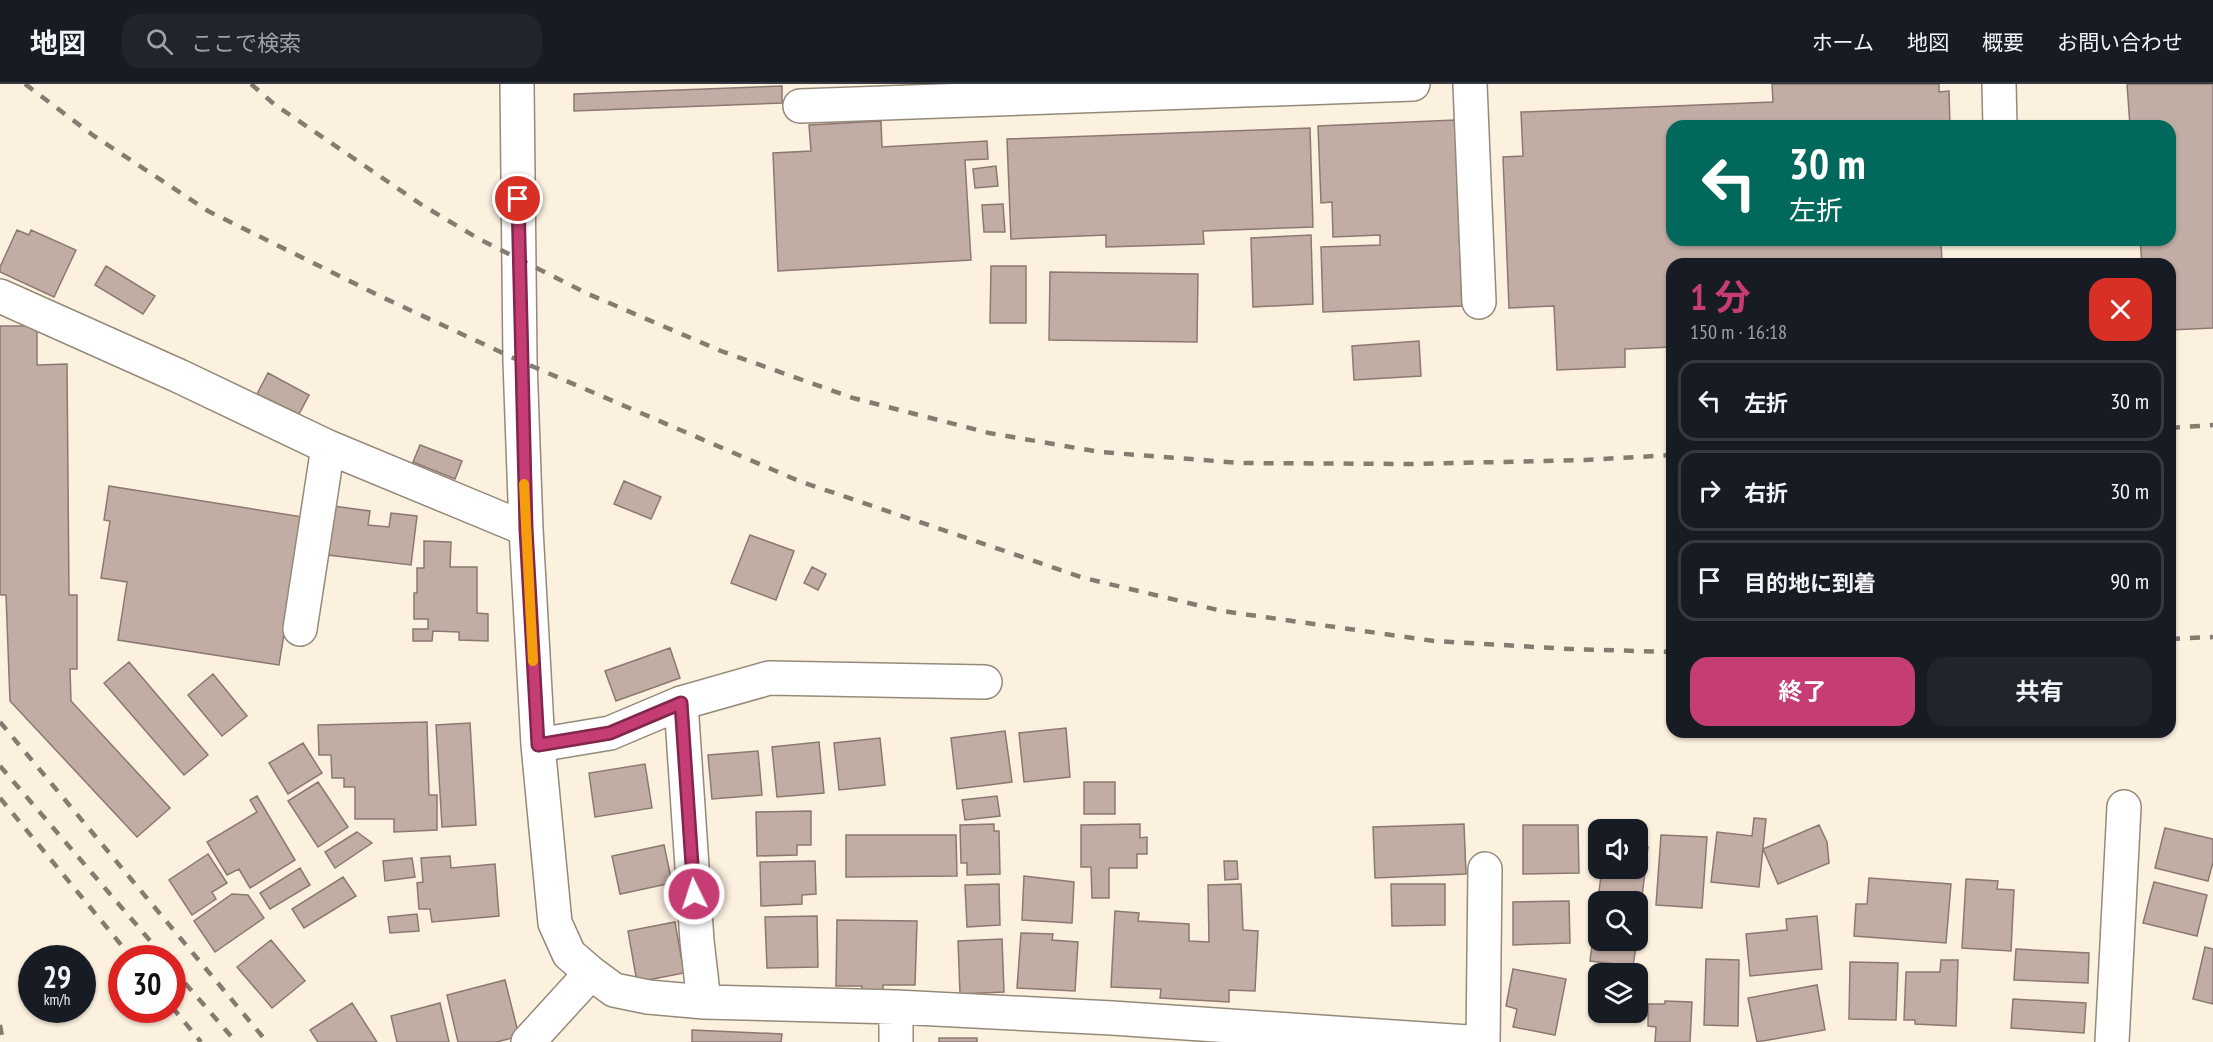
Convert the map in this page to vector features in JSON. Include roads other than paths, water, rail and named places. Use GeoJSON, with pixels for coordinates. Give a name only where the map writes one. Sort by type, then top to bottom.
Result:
{"type":"FeatureCollection","features":[{"type":"Feature","properties":{"kind":"street"},"geometry":{"type":"LineString","coordinates":[[516,84],[520,361],[526,529],[538,745],[555,924],[569,954],[614,990],[648,997],[704,1002],[896,1007],[1149,1031],[1468,1042]]}},
{"type":"Feature","properties":{"kind":"street"},"geometry":{"type":"LineString","coordinates":[[800,106],[1027,91],[1413,84]]}},
{"type":"Feature","properties":{"kind":"street"},"geometry":{"type":"LineString","coordinates":[[1470,84],[1479,302]]}},
{"type":"Feature","properties":{"kind":"street"},"geometry":{"type":"LineString","coordinates":[[1999,84],[2000,120]]}},
{"type":"Feature","properties":{"kind":"street"},"geometry":{"type":"LineString","coordinates":[[0,296],[179,376],[328,447],[526,529]]}},
{"type":"Feature","properties":{"kind":"street"},"geometry":{"type":"LineString","coordinates":[[300,629],[328,447]]}},
{"type":"Feature","properties":{"kind":"street"},"geometry":{"type":"LineString","coordinates":[[538,745],[610,733],[681,703],[769,678],[985,682]]}},
{"type":"Feature","properties":{"kind":"street"},"geometry":{"type":"LineString","coordinates":[[681,703],[697,941],[704,1002]]}},
{"type":"Feature","properties":{"kind":"street"},"geometry":{"type":"LineString","coordinates":[[2112,1042],[2124,807]]}},
{"type":"Feature","properties":{"kind":"street"},"geometry":{"type":"LineString","coordinates":[[1483,1042],[1485,869]]}},
{"type":"Feature","properties":{"kind":"street"},"geometry":{"type":"LineString","coordinates":[[528,1042],[591,973]]}},
{"type":"Feature","properties":{"kind":"street"},"geometry":{"type":"LineString","coordinates":[[896,1007],[896,1042]]}},
{"type":"Feature","properties":{"kind":"railway"},"geometry":{"type":"LineString","coordinates":[[25,84],[94,136],[208,211],[384,298],[520,361],[799,481],[1084,578],[1222,611],[1434,641],[1666,652]]}},
{"type":"Feature","properties":{"kind":"railway"},"geometry":{"type":"LineString","coordinates":[[251,84],[274,104],[422,205],[479,239],[586,293],[721,351],[853,398],[989,433],[1100,452],[1241,463],[1413,464],[1585,460],[1666,455]]}},
{"type":"Feature","properties":{"kind":"railway"},"geometry":{"type":"LineString","coordinates":[[2176,428],[2213,425]]}},
{"type":"Feature","properties":{"kind":"railway"},"geometry":{"type":"LineString","coordinates":[[2176,639],[2213,637]]}},
{"type":"Feature","properties":{"kind":"railway"},"geometry":{"type":"LineString","coordinates":[[0,722],[267,1042]]}},
{"type":"Feature","properties":{"kind":"railway"},"geometry":{"type":"LineString","coordinates":[[0,766],[154,945]]}},
{"type":"Feature","properties":{"kind":"railway"},"geometry":{"type":"LineString","coordinates":[[0,798],[121,945]]}},
{"type":"Feature","properties":{"kind":"railway"},"geometry":{"type":"LineString","coordinates":[[186,984],[236,1042]]}},
{"type":"Feature","properties":{"kind":"railway"},"geometry":{"type":"LineString","coordinates":[[185,1023],[201,1042]]}},
{"type":"Feature","properties":{"kind":"railway"},"geometry":{"type":"LineString","coordinates":[[0,1025],[3,1042]]}}]}
